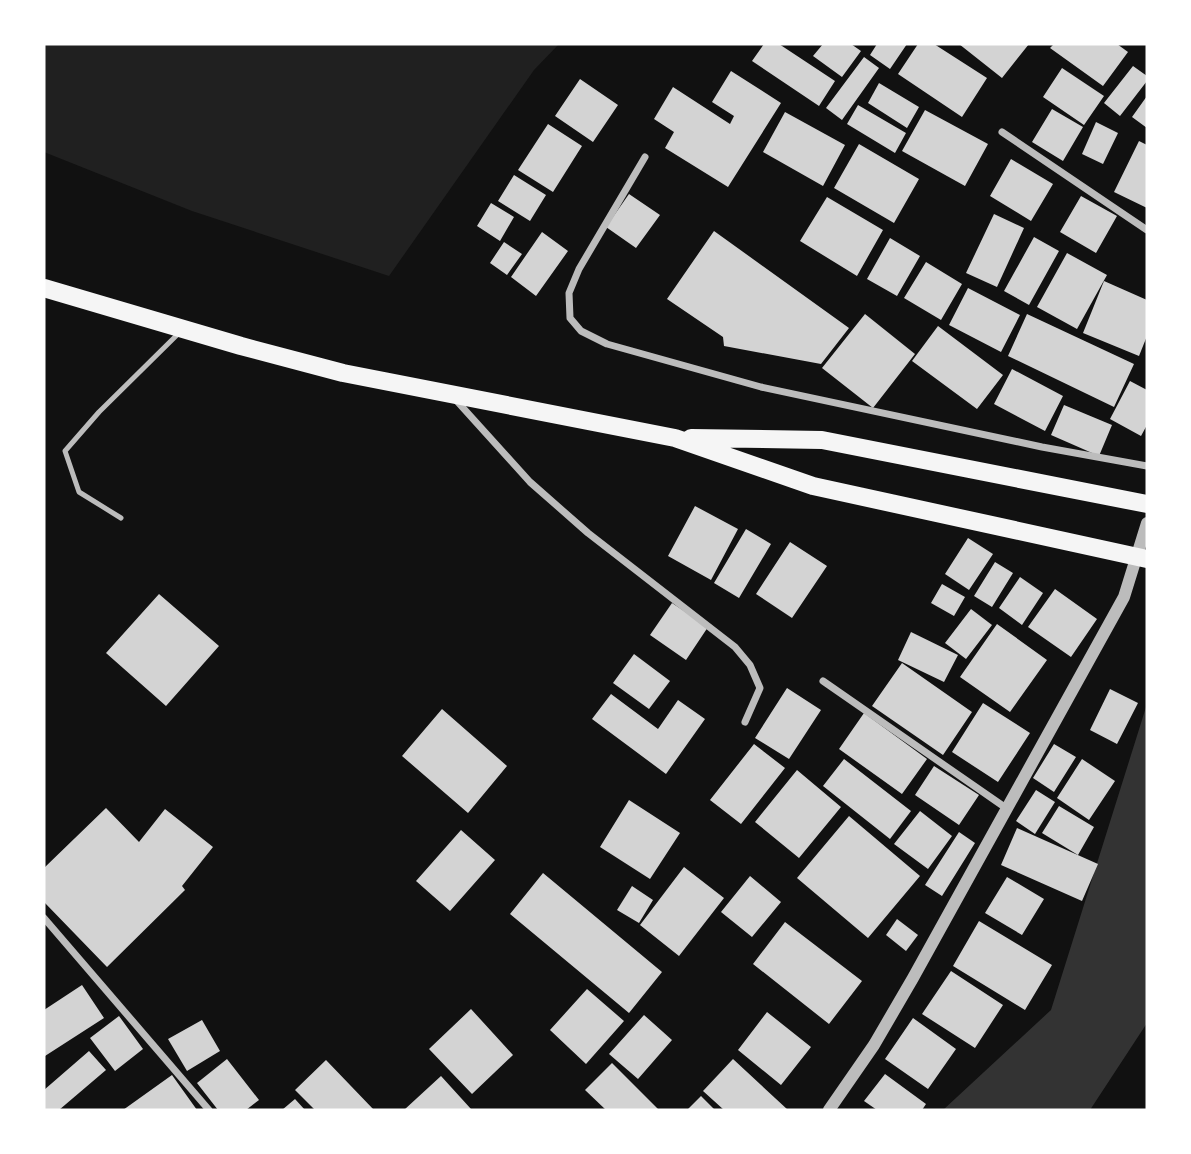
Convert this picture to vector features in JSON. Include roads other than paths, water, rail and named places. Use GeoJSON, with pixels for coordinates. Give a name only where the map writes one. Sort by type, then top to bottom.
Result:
{"type":"FeatureCollection","features":[{"type":"Feature","properties":{"kind":"main road"},"geometry":{"type":"LineString","coordinates":[[44,288],[343,373],[675,438],[813,486],[1147,559]]}},
{"type":"Feature","properties":{"kind":"main road"},"geometry":{"type":"LineString","coordinates":[[675,438],[822,440],[1147,504]]}},
{"type":"Feature","properties":{"kind":"street"},"geometry":{"type":"LineString","coordinates":[[1002,132],[1147,230]]}},
{"type":"Feature","properties":{"kind":"street"},"geometry":{"type":"LineString","coordinates":[[645,157],[579,270],[569,293],[570,318],[581,331],[607,344],[761,387],[1042,447],[1147,466]]}},
{"type":"Feature","properties":{"kind":"street"},"geometry":{"type":"LineString","coordinates":[[453,396],[530,482],[588,533],[735,647],[750,665],[760,688],[745,722]]}},
{"type":"Feature","properties":{"kind":"street"},"geometry":{"type":"LineString","coordinates":[[829,1110],[880,1034],[1124,597],[1147,523]]}},
{"type":"Feature","properties":{"kind":"street"},"geometry":{"type":"LineString","coordinates":[[823,681],[1006,808]]}},
{"type":"Feature","properties":{"kind":"street"},"geometry":{"type":"LineString","coordinates":[[44,918],[209,1110]]}},
{"type":"Feature","properties":{"kind":"lane"},"geometry":{"type":"LineString","coordinates":[[121,518],[79,492],[65,451],[99,412],[183,329]]}}]}
